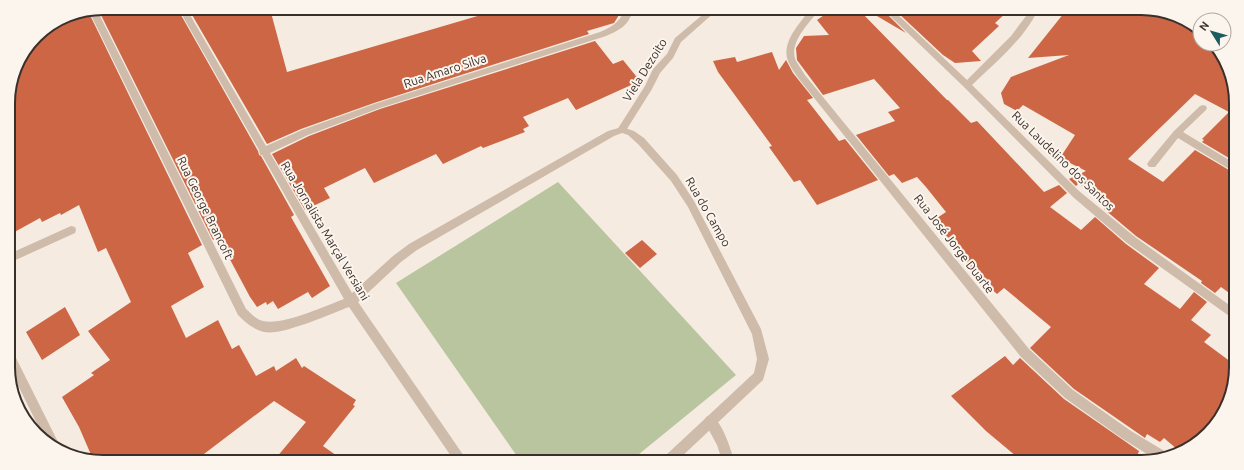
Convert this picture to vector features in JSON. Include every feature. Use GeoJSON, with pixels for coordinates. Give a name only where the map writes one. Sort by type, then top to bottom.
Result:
{"type":"FeatureCollection","features":[{"type":"Feature","properties":{"kind":"street","name":"Rua Jornalista Marçal Versiani"},"geometry":{"type":"LineString","coordinates":[[186,15],[351,301],[457,455]]}},
{"type":"Feature","properties":{"kind":"street","name":"Rua Amaro Silva"},"geometry":{"type":"LineString","coordinates":[[264,152],[278,144],[357,113],[440,84],[603,34],[617,28],[624,21],[626,15]]}},
{"type":"Feature","properties":{"kind":"street","name":"Viela Dezoito"},"geometry":{"type":"LineString","coordinates":[[622,130],[650,87],[656,71],[670,56],[678,40],[707,15]]}},
{"type":"Feature","properties":{"kind":"street","name":"Rua José Jorge Duarte"},"geometry":{"type":"LineString","coordinates":[[811,15],[798,33],[791,47],[791,59],[802,77],[1025,353],[1069,394],[1127,435],[1157,453]]}},
{"type":"Feature","properties":{"kind":"street","name":"Rua Laudelino dos Santos"},"geometry":{"type":"LineString","coordinates":[[893,15],[967,85],[1076,194],[1132,240],[1229,311]]}},
{"type":"Feature","properties":{"kind":"street"},"geometry":{"type":"LineString","coordinates":[[967,85],[1017,34],[1032,15]]}},
{"type":"Feature","properties":{"kind":"street","name":"Rua George Brancoft"},"geometry":{"type":"LineString","coordinates":[[96,16],[242,312],[254,323],[265,327],[290,324],[351,301]]}},
{"type":"Feature","properties":{"kind":"street"},"geometry":{"type":"LineString","coordinates":[[1152,164],[1177,133],[1203,108]]}},
{"type":"Feature","properties":{"kind":"street"},"geometry":{"type":"LineString","coordinates":[[351,301],[397,259],[414,247],[611,133],[622,130]]}},
{"type":"Feature","properties":{"kind":"street","name":"Rua do Campo"},"geometry":{"type":"LineString","coordinates":[[622,130],[631,132],[641,140],[678,185],[691,204],[757,333],[763,359],[759,376],[674,455]]}},
{"type":"Feature","properties":{"kind":"street"},"geometry":{"type":"LineString","coordinates":[[1177,133],[1229,165]]}},
{"type":"Feature","properties":{"kind":"street"},"geometry":{"type":"LineString","coordinates":[[15,256],[71,230]]}},
{"type":"Feature","properties":{"kind":"street"},"geometry":{"type":"LineString","coordinates":[[15,368],[49,436]]}},
{"type":"Feature","properties":{"kind":"street"},"geometry":{"type":"LineString","coordinates":[[710,421],[722,442],[726,455]]}},
{"type":"Feature","properties":{"kind":"green space"},"geometry":{"type":"Polygon","coordinates":[[[558,182],[736,375],[638,455],[516,455],[396,283],[558,182]]]}},
{"type":"Feature","properties":{"kind":"building"},"geometry":{"type":"Polygon","coordinates":[[[101,15],[181,15],[294,215],[291,217],[330,286],[312,298],[308,292],[278,309],[273,301],[267,305],[266,302],[257,307],[250,297],[218,237],[213,240],[101,15]]]}},
{"type":"Feature","properties":{"kind":"building"},"geometry":{"type":"Polygon","coordinates":[[[192,15],[272,15],[287,72],[481,15],[619,15],[614,23],[587,31],[589,34],[374,103],[301,129],[267,144],[192,15]]]}},
{"type":"Feature","properties":{"kind":"building"},"geometry":{"type":"Polygon","coordinates":[[[824,15],[864,15],[971,123],[977,121],[1044,192],[1059,185],[1067,193],[1050,207],[1081,230],[1095,217],[1126,244],[1159,268],[1144,284],[1180,309],[1194,292],[1207,302],[1191,320],[1211,335],[1204,342],[1229,361],[1229,367],[1227,384],[1220,406],[1207,425],[1195,437],[1175,448],[1164,438],[1160,442],[1147,434],[1145,438],[1074,389],[1030,348],[1051,327],[1004,288],[997,294],[979,278],[942,231],[944,228],[939,223],[941,222],[937,218],[946,212],[926,187],[917,177],[902,183],[894,174],[889,176],[856,135],[895,121],[888,112],[900,108],[874,79],[823,95],[797,60],[796,48],[804,36],[829,35],[817,20],[824,15]]]}},
{"type":"Feature","properties":{"kind":"building"},"geometry":{"type":"Polygon","coordinates":[[[875,15],[888,15],[906,33],[875,15]]]}},
{"type":"Feature","properties":{"kind":"building"},"geometry":{"type":"Polygon","coordinates":[[[900,15],[1004,15],[995,23],[999,26],[972,51],[981,61],[955,63],[943,55],[900,15]]]}},
{"type":"Feature","properties":{"kind":"building"},"geometry":{"type":"Polygon","coordinates":[[[1062,15],[1141,15],[1158,17],[1180,24],[1192,32],[1192,52],[1212,52],[1214,54],[1226,80],[1229,112],[1195,94],[1128,159],[1163,182],[1195,150],[1229,170],[1229,293],[1221,287],[1215,293],[1201,283],[1202,281],[1136,236],[1104,209],[1105,208],[1079,183],[1076,186],[1069,179],[1086,171],[1060,158],[1075,135],[1023,105],[1017,111],[1004,104],[1001,93],[1011,77],[1069,55],[1028,58],[1062,15]]]}},
{"type":"Feature","properties":{"kind":"building"},"geometry":{"type":"Polygon","coordinates":[[[91,16],[202,245],[188,253],[204,287],[171,306],[186,338],[218,320],[232,349],[239,345],[256,376],[274,366],[276,371],[296,358],[302,368],[304,366],[356,400],[353,405],[355,406],[323,446],[336,455],[278,455],[306,422],[274,401],[203,455],[91,454],[79,427],[62,397],[94,375],[91,373],[110,360],[88,331],[131,302],[106,248],[98,252],[79,205],[61,215],[60,213],[42,222],[40,218],[15,232],[15,97],[18,80],[24,64],[33,49],[49,33],[69,22],[91,16]]]}},
{"type":"Feature","properties":{"kind":"building"},"geometry":{"type":"Polygon","coordinates":[[[595,41],[613,64],[623,60],[640,81],[576,110],[568,98],[523,117],[529,126],[523,129],[525,132],[483,148],[481,146],[443,164],[436,154],[374,183],[365,168],[324,188],[330,198],[305,210],[272,154],[309,136],[380,109],[595,41]]]}},
{"type":"Feature","properties":{"kind":"building"},"geometry":{"type":"Polygon","coordinates":[[[772,52],[779,70],[786,60],[793,73],[813,98],[807,100],[839,141],[845,139],[878,180],[817,205],[800,180],[794,182],[769,147],[772,146],[718,72],[713,61],[735,57],[737,62],[772,52]]]}},
{"type":"Feature","properties":{"kind":"building"},"geometry":{"type":"Polygon","coordinates":[[[1229,112],[1229,158],[1202,142],[1204,140],[1202,139],[1229,112]]]}},
{"type":"Feature","properties":{"kind":"building"},"geometry":{"type":"Polygon","coordinates":[[[642,240],[657,254],[640,268],[625,253],[642,240]]]}},
{"type":"Feature","properties":{"kind":"building"},"geometry":{"type":"Polygon","coordinates":[[[65,307],[80,335],[42,360],[26,332],[65,307]]]}},
{"type":"Feature","properties":{"kind":"building"},"geometry":{"type":"Polygon","coordinates":[[[1005,356],[1013,365],[1020,358],[1064,399],[1139,451],[1138,455],[1015,455],[986,431],[951,396],[1005,356]]]}}]}
